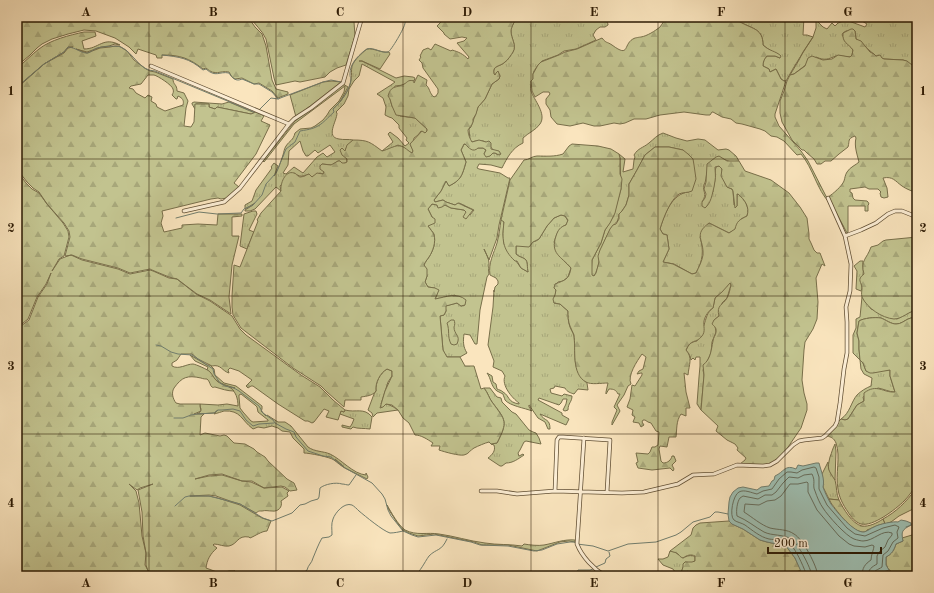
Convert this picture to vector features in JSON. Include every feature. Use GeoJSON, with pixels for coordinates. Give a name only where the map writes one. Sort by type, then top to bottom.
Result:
{"type":"FeatureCollection","features":[{"type":"Feature","properties":{"kind":"street"},"geometry":{"type":"LineString","coordinates":[[184,211],[224,202],[240,188],[294,119],[311,108],[343,83],[362,17]]}},
{"type":"Feature","properties":{"kind":"street"},"geometry":{"type":"LineString","coordinates":[[151,66],[289,124]]}},
{"type":"Feature","properties":{"kind":"street"},"geometry":{"type":"LineString","coordinates":[[481,491],[497,491],[517,494],[555,491],[607,492],[622,494],[644,492],[678,484],[693,475],[714,474],[737,465],[767,466],[777,461],[799,441],[822,438],[833,429],[837,422],[847,353],[846,307],[850,291],[851,264],[845,236],[828,198]]}},
{"type":"Feature","properties":{"kind":"street"},"geometry":{"type":"LineString","coordinates":[[845,236],[876,223],[895,211],[902,211],[917,217]]}},
{"type":"Feature","properties":{"kind":"street"},"geometry":{"type":"LineString","coordinates":[[555,491],[557,440],[559,437],[610,440],[607,492]]}},
{"type":"Feature","properties":{"kind":"street"},"geometry":{"type":"LineString","coordinates":[[584,438],[577,544],[586,559],[605,576]]}},
{"type":"Feature","properties":{"kind":"green space"},"geometry":{"type":"Polygon","coordinates":[[[17,17],[248,17],[262,34],[266,46],[272,80],[276,89],[288,92],[288,94],[278,98],[272,91],[259,83],[254,84],[242,78],[235,79],[229,72],[215,73],[206,68],[203,69],[189,60],[179,57],[162,55],[162,58],[157,58],[156,55],[138,49],[136,54],[129,47],[115,38],[96,31],[84,30],[52,39],[42,44],[17,66],[17,17]]]}},
{"type":"Feature","properties":{"kind":"green space"},"geometry":{"type":"Polygon","coordinates":[[[250,17],[354,17],[355,36],[346,65],[330,72],[325,77],[276,85],[266,39],[250,17]]]}},
{"type":"Feature","properties":{"kind":"green space"},"geometry":{"type":"Polygon","coordinates":[[[448,17],[517,17],[511,29],[514,44],[513,52],[503,64],[494,69],[495,75],[498,71],[500,76],[499,79],[492,84],[485,99],[478,107],[473,123],[468,130],[472,142],[479,140],[486,142],[489,141],[491,143],[491,149],[499,151],[501,154],[499,155],[493,153],[486,157],[484,154],[486,150],[483,148],[473,150],[464,144],[461,150],[466,162],[462,174],[456,182],[449,186],[446,181],[434,200],[435,202],[443,200],[455,205],[458,203],[473,210],[466,219],[463,217],[466,212],[464,210],[451,208],[445,205],[438,208],[437,205],[432,204],[428,209],[432,217],[435,219],[435,223],[428,226],[434,234],[435,241],[432,252],[424,265],[427,269],[425,282],[428,287],[439,290],[435,299],[447,296],[459,296],[466,300],[465,305],[461,306],[457,303],[446,306],[444,315],[440,316],[443,350],[447,357],[460,357],[465,366],[474,366],[481,389],[484,388],[504,421],[503,430],[497,443],[486,443],[462,455],[439,450],[440,446],[431,446],[433,443],[422,436],[415,435],[409,423],[392,405],[386,404],[380,408],[385,391],[392,376],[392,371],[387,369],[382,373],[377,382],[376,391],[373,394],[361,397],[361,400],[345,400],[344,407],[321,386],[293,368],[241,328],[233,315],[232,307],[234,265],[240,267],[258,221],[257,220],[261,213],[281,191],[282,181],[288,174],[294,173],[300,177],[309,174],[312,177],[317,173],[323,174],[324,172],[320,169],[322,164],[331,165],[338,161],[342,163],[347,162],[347,159],[342,155],[340,150],[342,148],[345,151],[347,145],[353,140],[369,142],[382,151],[399,146],[404,147],[412,153],[413,151],[410,144],[422,131],[425,133],[427,129],[415,118],[396,115],[388,96],[390,90],[393,88],[410,80],[414,81],[414,83],[418,75],[427,80],[426,85],[432,95],[434,97],[436,96],[438,89],[419,60],[423,50],[428,48],[431,50],[435,44],[451,51],[459,52],[468,59],[469,57],[457,43],[464,41],[467,38],[462,37],[450,39],[437,26],[448,17]]]}},
{"type":"Feature","properties":{"kind":"green space"},"geometry":{"type":"Polygon","coordinates":[[[517,17],[605,18],[608,25],[605,27],[600,27],[596,30],[593,35],[596,40],[576,49],[564,51],[542,61],[538,65],[534,71],[533,79],[531,81],[531,91],[541,112],[542,120],[540,124],[523,138],[523,143],[513,150],[502,168],[479,164],[477,168],[500,173],[510,178],[497,238],[489,260],[488,258],[489,274],[487,277],[480,310],[477,344],[475,344],[470,335],[464,334],[463,339],[467,353],[460,357],[446,357],[443,350],[440,316],[444,315],[446,311],[445,306],[457,303],[461,306],[465,305],[455,295],[435,299],[437,295],[435,288],[428,287],[425,282],[427,276],[424,265],[432,252],[435,240],[434,234],[428,226],[431,224],[432,217],[428,209],[432,204],[445,205],[451,208],[464,210],[470,215],[474,210],[459,203],[455,205],[443,200],[435,202],[434,200],[446,181],[449,186],[456,182],[462,174],[466,162],[461,150],[464,144],[483,148],[486,150],[484,154],[490,156],[493,153],[498,155],[485,142],[472,142],[470,140],[469,129],[478,107],[485,99],[492,84],[499,79],[500,76],[498,72],[495,75],[494,74],[494,69],[503,64],[513,52],[514,44],[511,34],[512,26],[517,17]]]}},
{"type":"Feature","properties":{"kind":"green space"},"geometry":{"type":"Polygon","coordinates":[[[668,17],[734,17],[740,22],[757,30],[763,40],[763,45],[781,56],[780,58],[775,56],[767,56],[764,59],[763,65],[769,69],[770,72],[776,69],[781,79],[786,81],[775,117],[779,126],[808,161],[829,202],[821,191],[809,166],[801,154],[797,155],[784,141],[777,137],[771,136],[765,131],[736,123],[731,119],[722,117],[713,112],[710,115],[706,115],[684,112],[660,115],[646,119],[634,119],[620,124],[614,123],[600,126],[583,123],[570,126],[557,124],[551,117],[550,110],[546,104],[546,99],[550,94],[549,92],[543,92],[535,97],[532,91],[531,81],[533,79],[533,74],[541,62],[602,38],[622,51],[626,49],[631,40],[646,36],[653,32],[660,27],[668,17]]]}},
{"type":"Feature","properties":{"kind":"green space"},"geometry":{"type":"Polygon","coordinates":[[[734,17],[804,17],[803,35],[813,37],[786,81],[781,79],[776,69],[770,72],[769,69],[763,66],[767,56],[775,56],[780,58],[763,45],[763,40],[757,30],[740,22],[734,17]]]}},
{"type":"Feature","properties":{"kind":"green space"},"geometry":{"type":"Polygon","coordinates":[[[847,17],[901,17],[910,20],[917,20],[917,69],[903,60],[884,59],[876,56],[856,39],[855,31],[846,31],[842,35],[853,50],[850,57],[838,56],[824,59],[816,57],[794,74],[790,75],[813,37],[816,28],[816,20],[827,29],[832,23],[835,26],[846,20],[865,27],[867,24],[847,17]]]}},
{"type":"Feature","properties":{"kind":"green space"},"geometry":{"type":"Polygon","coordinates":[[[851,29],[855,31],[856,39],[861,41],[870,52],[876,56],[880,55],[884,59],[907,61],[917,69],[917,193],[905,188],[894,179],[889,178],[883,178],[887,188],[888,197],[881,197],[881,192],[878,189],[869,189],[865,187],[850,189],[850,192],[855,200],[867,201],[869,204],[868,211],[865,211],[865,206],[848,206],[847,233],[828,197],[835,192],[844,181],[848,170],[859,162],[855,144],[855,136],[849,140],[848,147],[831,161],[825,161],[821,164],[817,164],[814,159],[792,140],[782,122],[780,101],[790,75],[794,74],[805,66],[808,58],[812,56],[823,60],[832,59],[838,55],[850,57],[852,55],[853,50],[843,39],[843,33],[851,29]]]}},
{"type":"Feature","properties":{"kind":"green space"},"geometry":{"type":"Polygon","coordinates":[[[84,32],[95,32],[96,36],[82,41],[84,49],[94,47],[105,42],[114,43],[120,45],[115,44],[101,47],[87,52],[76,49],[87,53],[100,48],[119,46],[127,51],[134,60],[146,69],[173,79],[177,91],[184,93],[188,101],[184,126],[191,127],[194,122],[195,104],[209,104],[209,107],[215,109],[217,107],[251,114],[256,112],[264,116],[261,121],[270,125],[256,154],[234,183],[239,187],[227,198],[211,199],[162,211],[163,216],[161,223],[164,232],[182,228],[182,225],[217,225],[218,214],[242,214],[242,216],[232,217],[232,236],[239,236],[232,265],[229,297],[231,314],[210,300],[197,294],[177,279],[150,269],[130,273],[118,268],[72,255],[65,256],[70,237],[69,231],[39,192],[27,182],[17,169],[17,88],[44,64],[17,87],[17,68],[39,49],[54,40],[67,36],[84,32]],[[68,47],[64,52],[44,64],[64,53],[68,48],[73,47],[68,47]],[[148,75],[141,84],[131,86],[129,88],[133,89],[136,93],[145,98],[148,95],[152,97],[151,101],[156,104],[157,107],[165,111],[183,105],[183,99],[178,96],[176,99],[172,95],[173,90],[170,85],[154,75],[148,75]]]}},
{"type":"Feature","properties":{"kind":"green space"},"geometry":{"type":"Polygon","coordinates":[[[367,49],[389,52],[390,54],[380,69],[362,61],[396,78],[404,76],[415,78],[414,81],[395,86],[390,99],[392,106],[400,116],[415,118],[427,129],[425,133],[421,131],[414,138],[412,153],[398,145],[386,151],[382,151],[393,142],[388,134],[390,132],[405,146],[409,143],[399,128],[399,125],[392,118],[385,115],[386,107],[383,98],[377,94],[395,82],[362,64],[359,76],[349,89],[348,96],[344,104],[336,112],[337,116],[332,132],[335,138],[353,140],[345,152],[347,162],[342,164],[338,161],[332,165],[322,164],[323,174],[320,173],[312,177],[309,174],[301,176],[294,173],[280,186],[281,191],[276,187],[255,209],[245,211],[255,203],[245,209],[245,205],[252,201],[256,190],[274,163],[278,166],[274,176],[280,163],[285,147],[295,133],[300,129],[311,128],[323,120],[339,101],[344,92],[345,86],[294,124],[264,162],[263,161],[295,121],[343,84],[348,87],[340,101],[345,96],[351,83],[353,63],[367,49]],[[300,141],[289,151],[288,165],[283,173],[286,174],[294,167],[303,173],[317,157],[323,153],[327,157],[335,152],[330,145],[318,153],[315,150],[306,156],[300,141]]]}},
{"type":"Feature","properties":{"kind":"green space"},"geometry":{"type":"Polygon","coordinates":[[[323,82],[341,82],[296,117],[290,95],[323,82]]]}},
{"type":"Feature","properties":{"kind":"green space"},"geometry":{"type":"Polygon","coordinates":[[[194,102],[222,104],[229,102],[255,113],[251,114],[217,107],[215,109],[209,107],[209,104],[196,104],[195,109],[192,104],[194,102]]]}},
{"type":"Feature","properties":{"kind":"green space"},"geometry":{"type":"Polygon","coordinates":[[[663,133],[687,141],[698,139],[705,140],[718,150],[729,150],[736,156],[739,161],[731,162],[723,159],[707,172],[704,187],[705,197],[702,202],[713,192],[716,167],[719,166],[722,169],[722,176],[727,187],[733,191],[734,205],[737,206],[738,194],[746,204],[748,210],[747,216],[741,219],[736,229],[729,233],[709,223],[700,237],[702,255],[696,273],[692,274],[674,264],[663,262],[669,249],[667,235],[663,234],[660,229],[666,211],[673,200],[683,193],[689,192],[683,150],[669,147],[655,147],[645,155],[629,184],[629,195],[626,205],[619,214],[617,222],[611,227],[602,249],[596,272],[594,276],[591,275],[592,260],[601,243],[605,230],[613,217],[621,189],[619,154],[625,159],[623,172],[633,169],[634,155],[639,149],[663,133]]]}},
{"type":"Feature","properties":{"kind":"green space"},"geometry":{"type":"Polygon","coordinates":[[[572,144],[598,146],[611,149],[619,154],[620,158],[620,174],[622,179],[621,189],[615,213],[605,230],[601,243],[592,260],[592,275],[594,276],[599,262],[598,256],[600,250],[610,229],[616,224],[619,219],[619,214],[626,205],[629,195],[629,184],[645,155],[655,147],[669,147],[683,150],[693,159],[696,179],[692,191],[679,194],[670,205],[665,215],[660,229],[663,234],[667,235],[669,249],[663,262],[673,264],[692,274],[696,273],[703,255],[700,234],[704,227],[709,223],[729,233],[735,229],[739,221],[747,216],[748,210],[746,204],[738,194],[737,206],[735,208],[733,191],[727,187],[721,176],[722,169],[719,166],[715,167],[715,182],[710,201],[705,208],[702,206],[702,202],[706,194],[704,189],[707,164],[719,156],[727,161],[739,161],[745,171],[771,180],[789,193],[807,218],[809,239],[814,250],[817,253],[820,253],[825,266],[822,264],[816,278],[818,302],[817,319],[805,342],[804,350],[802,380],[807,410],[801,428],[784,453],[772,463],[764,465],[740,464],[746,458],[737,450],[738,448],[735,444],[727,440],[716,431],[718,426],[701,410],[704,375],[703,365],[709,357],[716,334],[715,327],[712,324],[719,316],[719,307],[728,297],[731,285],[730,283],[715,298],[713,308],[706,315],[704,332],[702,336],[698,340],[692,342],[686,350],[690,361],[688,375],[684,373],[686,392],[690,408],[686,408],[686,416],[681,414],[678,419],[676,437],[669,437],[667,447],[660,446],[659,449],[661,461],[663,463],[668,462],[672,456],[674,456],[676,461],[672,465],[674,469],[673,471],[670,468],[652,470],[638,468],[636,463],[638,462],[636,453],[648,454],[652,447],[658,445],[659,432],[656,431],[651,423],[645,420],[643,420],[642,422],[644,425],[641,427],[639,423],[633,422],[635,417],[632,415],[633,410],[627,407],[632,385],[635,386],[642,375],[642,373],[637,374],[643,369],[646,357],[642,354],[633,369],[630,377],[631,384],[628,386],[617,405],[620,411],[612,425],[617,410],[614,407],[620,394],[618,394],[615,390],[609,389],[606,394],[608,383],[593,384],[586,382],[581,378],[576,367],[574,335],[570,327],[568,311],[560,304],[554,303],[553,299],[556,290],[554,288],[555,284],[568,277],[571,268],[555,251],[554,247],[558,232],[566,225],[568,220],[565,216],[561,215],[554,218],[539,239],[533,242],[529,247],[516,246],[516,254],[526,260],[528,272],[521,268],[517,261],[511,257],[505,248],[503,239],[504,222],[501,220],[510,180],[524,160],[535,156],[553,156],[563,154],[572,144]]]}},
{"type":"Feature","properties":{"kind":"green space"},"geometry":{"type":"Polygon","coordinates":[[[17,171],[32,189],[39,193],[68,231],[69,237],[64,256],[59,259],[52,271],[60,259],[71,255],[82,260],[118,269],[130,274],[150,270],[169,278],[177,279],[196,294],[210,301],[232,316],[240,329],[246,335],[320,387],[345,410],[344,412],[341,411],[338,420],[326,417],[329,411],[324,409],[312,423],[305,421],[253,386],[248,388],[246,386],[252,380],[239,371],[230,368],[228,370],[229,373],[217,366],[212,366],[198,359],[192,354],[181,354],[177,360],[172,363],[172,366],[175,367],[193,364],[202,367],[211,373],[215,380],[234,391],[213,387],[207,379],[192,377],[182,379],[174,388],[173,396],[176,403],[200,404],[201,411],[194,414],[204,414],[201,417],[200,435],[205,433],[220,436],[224,435],[234,443],[245,444],[254,449],[265,457],[287,479],[294,483],[297,490],[290,491],[281,486],[264,488],[282,487],[289,491],[287,493],[288,496],[281,501],[281,507],[278,510],[259,511],[256,513],[240,504],[216,496],[209,495],[190,496],[209,496],[218,498],[240,505],[262,518],[271,521],[267,531],[250,538],[242,537],[229,546],[213,545],[217,548],[209,557],[206,568],[219,574],[235,571],[223,576],[152,576],[149,572],[151,576],[17,576],[17,329],[29,320],[38,297],[47,284],[51,273],[46,284],[37,297],[28,319],[17,328],[17,171]],[[222,474],[209,475],[195,479],[222,475],[242,481],[222,474]],[[242,481],[251,482],[264,488],[252,481],[242,481]],[[129,484],[136,491],[139,503],[142,536],[146,553],[138,490],[153,484],[137,490],[129,484]]]}},
{"type":"Feature","properties":{"kind":"green space"},"geometry":{"type":"Polygon","coordinates":[[[256,211],[257,214],[249,230],[254,232],[247,249],[240,246],[244,214],[256,211]]]}},
{"type":"Feature","properties":{"kind":"green space"},"geometry":{"type":"Polygon","coordinates":[[[561,215],[565,216],[568,221],[566,225],[559,230],[554,242],[565,262],[571,268],[568,277],[563,281],[558,282],[554,288],[556,290],[554,303],[560,304],[568,311],[570,328],[574,336],[576,367],[578,373],[587,383],[588,390],[578,389],[574,394],[565,388],[555,386],[554,388],[550,389],[551,393],[562,396],[564,394],[572,396],[568,410],[565,411],[563,410],[567,399],[563,399],[559,405],[539,398],[538,400],[562,413],[562,415],[569,419],[566,425],[540,414],[549,423],[550,429],[548,429],[545,422],[538,418],[529,405],[532,411],[507,402],[503,394],[493,387],[487,373],[492,376],[493,382],[496,384],[497,389],[502,391],[512,402],[519,404],[510,395],[504,380],[505,376],[502,371],[493,367],[494,361],[488,345],[494,290],[494,292],[495,287],[498,284],[496,278],[490,275],[490,266],[497,243],[501,220],[504,221],[504,244],[521,268],[528,272],[526,260],[516,254],[516,246],[539,239],[554,218],[561,215]]]}},
{"type":"Feature","properties":{"kind":"green space"},"geometry":{"type":"Polygon","coordinates":[[[917,237],[917,310],[897,319],[885,317],[871,309],[862,297],[860,278],[864,274],[863,262],[871,247],[878,245],[883,241],[917,237]]]}},
{"type":"Feature","properties":{"kind":"green space"},"geometry":{"type":"Polygon","coordinates":[[[860,261],[863,261],[861,291],[856,289],[857,271],[854,266],[860,261]]]}},
{"type":"Feature","properties":{"kind":"green space"},"geometry":{"type":"Polygon","coordinates":[[[730,282],[731,285],[727,298],[722,303],[719,316],[714,320],[716,332],[712,342],[711,353],[703,370],[704,375],[701,410],[697,404],[700,357],[696,357],[695,360],[693,358],[691,360],[686,350],[690,344],[697,341],[703,329],[706,318],[713,308],[715,298],[730,282]]]}},
{"type":"Feature","properties":{"kind":"green space"},"geometry":{"type":"Polygon","coordinates":[[[862,297],[871,309],[897,319],[914,310],[917,310],[917,316],[898,324],[894,324],[881,318],[867,318],[859,321],[857,333],[860,360],[853,353],[853,335],[856,328],[856,319],[860,317],[862,297]]]}},
{"type":"Feature","properties":{"kind":"green space"},"geometry":{"type":"Polygon","coordinates":[[[917,316],[917,484],[906,499],[890,513],[872,523],[861,524],[852,517],[844,507],[840,498],[837,483],[838,460],[836,443],[831,437],[827,436],[841,419],[848,419],[857,405],[864,401],[864,393],[873,389],[895,392],[890,376],[890,370],[870,373],[866,371],[860,360],[857,333],[859,321],[867,318],[881,318],[894,324],[898,324],[917,316]]]}},
{"type":"Feature","properties":{"kind":"green space"},"geometry":{"type":"Polygon","coordinates":[[[454,320],[454,330],[458,337],[457,344],[454,345],[451,344],[450,341],[447,323],[454,320]]]}},
{"type":"Feature","properties":{"kind":"green space"},"geometry":{"type":"Polygon","coordinates":[[[190,355],[207,365],[210,365],[214,369],[215,375],[224,383],[236,386],[262,406],[261,411],[266,416],[267,415],[278,422],[285,422],[291,426],[308,447],[334,456],[356,472],[366,475],[366,473],[368,477],[367,479],[332,459],[304,453],[304,449],[293,438],[290,432],[282,431],[272,426],[253,429],[240,416],[230,411],[214,414],[218,410],[214,413],[197,414],[201,409],[200,404],[227,404],[238,406],[238,403],[235,393],[229,387],[235,388],[225,385],[215,379],[207,370],[208,367],[195,361],[190,355]],[[241,394],[239,395],[240,408],[251,421],[268,421],[258,412],[257,407],[241,394]]]}},
{"type":"Feature","properties":{"kind":"green space"},"geometry":{"type":"Polygon","coordinates":[[[860,360],[866,371],[890,370],[890,376],[895,392],[878,388],[863,397],[864,401],[857,405],[848,419],[841,419],[846,414],[857,395],[871,386],[872,378],[864,374],[861,369],[860,360]]]}},
{"type":"Feature","properties":{"kind":"green space"},"geometry":{"type":"Polygon","coordinates":[[[387,369],[392,371],[392,376],[388,382],[381,404],[388,404],[398,410],[377,413],[373,417],[372,413],[368,410],[376,391],[378,378],[387,369]]]}},
{"type":"Feature","properties":{"kind":"green space"},"geometry":{"type":"Polygon","coordinates":[[[484,388],[490,388],[497,397],[501,398],[502,402],[516,414],[529,430],[536,433],[541,444],[526,441],[524,442],[518,453],[519,456],[524,455],[502,466],[488,458],[494,451],[494,445],[491,444],[497,443],[503,430],[504,421],[503,417],[484,388]]]}},
{"type":"Feature","properties":{"kind":"green space"},"geometry":{"type":"Polygon","coordinates":[[[345,410],[363,411],[369,414],[372,417],[370,429],[353,427],[351,429],[342,427],[342,425],[350,427],[354,419],[340,414],[341,411],[344,412],[345,410]]]}},
{"type":"Feature","properties":{"kind":"green space"},"geometry":{"type":"Polygon","coordinates":[[[835,444],[836,451],[835,480],[828,467],[835,444]]]}},
{"type":"Feature","properties":{"kind":"green space"},"geometry":{"type":"Polygon","coordinates":[[[828,462],[829,470],[835,480],[839,500],[829,499],[823,487],[822,474],[828,462]]]}},
{"type":"Feature","properties":{"kind":"green space"},"geometry":{"type":"Polygon","coordinates":[[[915,490],[917,493],[917,507],[885,524],[883,519],[908,499],[915,490]]]}},
{"type":"Feature","properties":{"kind":"green space"},"geometry":{"type":"Polygon","coordinates":[[[829,499],[839,500],[848,515],[858,525],[870,525],[883,519],[885,524],[876,526],[865,532],[860,532],[846,521],[829,499]]]}},
{"type":"Feature","properties":{"kind":"green space"},"geometry":{"type":"Polygon","coordinates":[[[387,505],[402,528],[414,533],[439,534],[485,543],[522,546],[524,544],[544,545],[567,540],[575,540],[575,542],[560,542],[537,551],[508,545],[482,545],[434,534],[418,536],[403,530],[389,510],[387,505]]]}},
{"type":"Feature","properties":{"kind":"green space"},"geometry":{"type":"Polygon","coordinates":[[[729,521],[760,540],[786,546],[795,558],[801,570],[796,572],[795,576],[692,576],[688,571],[681,573],[683,564],[685,562],[695,561],[695,556],[689,555],[683,558],[677,553],[670,551],[691,535],[693,528],[696,525],[700,523],[729,521]]]}},
{"type":"Feature","properties":{"kind":"green space"},"geometry":{"type":"Polygon","coordinates":[[[917,535],[917,576],[892,576],[886,565],[886,557],[890,555],[896,544],[903,541],[902,538],[917,535]]]}},
{"type":"Feature","properties":{"kind":"green space"},"geometry":{"type":"Polygon","coordinates":[[[670,551],[675,552],[683,558],[694,556],[695,561],[692,563],[685,562],[681,573],[675,572],[673,569],[663,565],[658,559],[668,557],[670,551]]]}},
{"type":"Feature","properties":{"kind":"water"},"geometry":{"type":"Polygon","coordinates":[[[819,463],[823,478],[823,487],[831,504],[837,512],[855,529],[864,532],[879,525],[890,522],[898,522],[901,520],[911,523],[911,525],[903,531],[903,541],[896,544],[890,555],[886,557],[886,565],[889,570],[872,576],[803,576],[795,558],[786,546],[760,540],[729,521],[728,514],[730,497],[738,488],[743,487],[757,490],[761,487],[769,486],[774,480],[775,476],[789,467],[796,469],[798,465],[803,466],[819,463]]]}},
{"type":"Feature","properties":{"kind":"waterway"},"geometry":{"type":"LineString","coordinates":[[176,218],[199,212],[217,214],[241,213],[244,209],[253,205],[262,195],[266,184],[276,173],[286,149],[295,142],[300,131],[312,129],[322,123],[334,112],[333,109],[342,100],[347,92],[351,80],[350,70],[356,58],[370,48],[382,52],[390,51],[398,39],[404,25],[404,17]]}},
{"type":"Feature","properties":{"kind":"waterway"},"geometry":{"type":"LineString","coordinates":[[902,17],[917,20]]}},
{"type":"Feature","properties":{"kind":"waterway"},"geometry":{"type":"LineString","coordinates":[[17,87],[44,64],[64,52],[68,47],[81,52],[89,53],[96,48],[119,46],[130,53],[141,65],[149,70],[155,71],[254,112]]}},
{"type":"Feature","properties":{"kind":"waterway"},"geometry":{"type":"LineString","coordinates":[[162,55],[184,59],[203,70],[206,69],[215,74],[229,73],[236,80],[242,79],[254,84],[259,84],[272,92],[278,99]]}},
{"type":"Feature","properties":{"kind":"waterway"},"geometry":{"type":"LineString","coordinates":[[259,110],[271,98],[278,99],[331,80],[341,82]]}},
{"type":"Feature","properties":{"kind":"waterway"},"geometry":{"type":"LineString","coordinates":[[156,345],[178,354],[192,355],[213,369],[214,374],[220,383],[239,391],[259,406],[263,413],[275,423],[294,432],[296,437],[308,451],[331,457],[345,468],[372,483],[382,494],[391,516],[403,531],[418,537],[436,535],[480,545],[508,546],[534,551],[542,550],[557,544],[574,542],[608,551],[628,544],[656,542],[676,535],[693,522],[710,517],[715,512],[728,514]]}},
{"type":"Feature","properties":{"kind":"waterway"},"geometry":{"type":"LineString","coordinates":[[174,418],[183,418],[197,414],[214,413],[218,410],[233,409],[240,411],[246,420],[253,426],[274,423]]}},
{"type":"Feature","properties":{"kind":"waterway"},"geometry":{"type":"LineString","coordinates":[[175,506],[185,497],[209,496],[240,504],[263,518],[272,521],[292,513],[300,505],[318,499],[320,488],[334,483],[349,485],[356,475]]}},
{"type":"Feature","properties":{"kind":"waterway"},"geometry":{"type":"LineString","coordinates":[[300,576],[307,570],[322,538],[332,535],[332,523],[334,517],[338,511],[346,505],[353,505],[387,532],[392,533],[403,531]]}},
{"type":"Feature","properties":{"kind":"waterway"},"geometry":{"type":"LineString","coordinates":[[906,527],[917,523]]}},
{"type":"Feature","properties":{"kind":"waterway"},"geometry":{"type":"LineString","coordinates":[[414,576],[421,569],[429,556],[441,548],[447,539]]}},
{"type":"Feature","properties":{"kind":"waterway"},"geometry":{"type":"LineString","coordinates":[[596,567],[605,563],[606,559],[610,556],[609,552]]}},
{"type":"Feature","properties":{"kind":"waterway"},"geometry":{"type":"LineString","coordinates":[[573,576],[578,570],[593,569]]}},
{"type":"Feature","properties":{"kind":"waterway"},"geometry":{"type":"LineString","coordinates":[[889,570],[891,576]]}}]}
